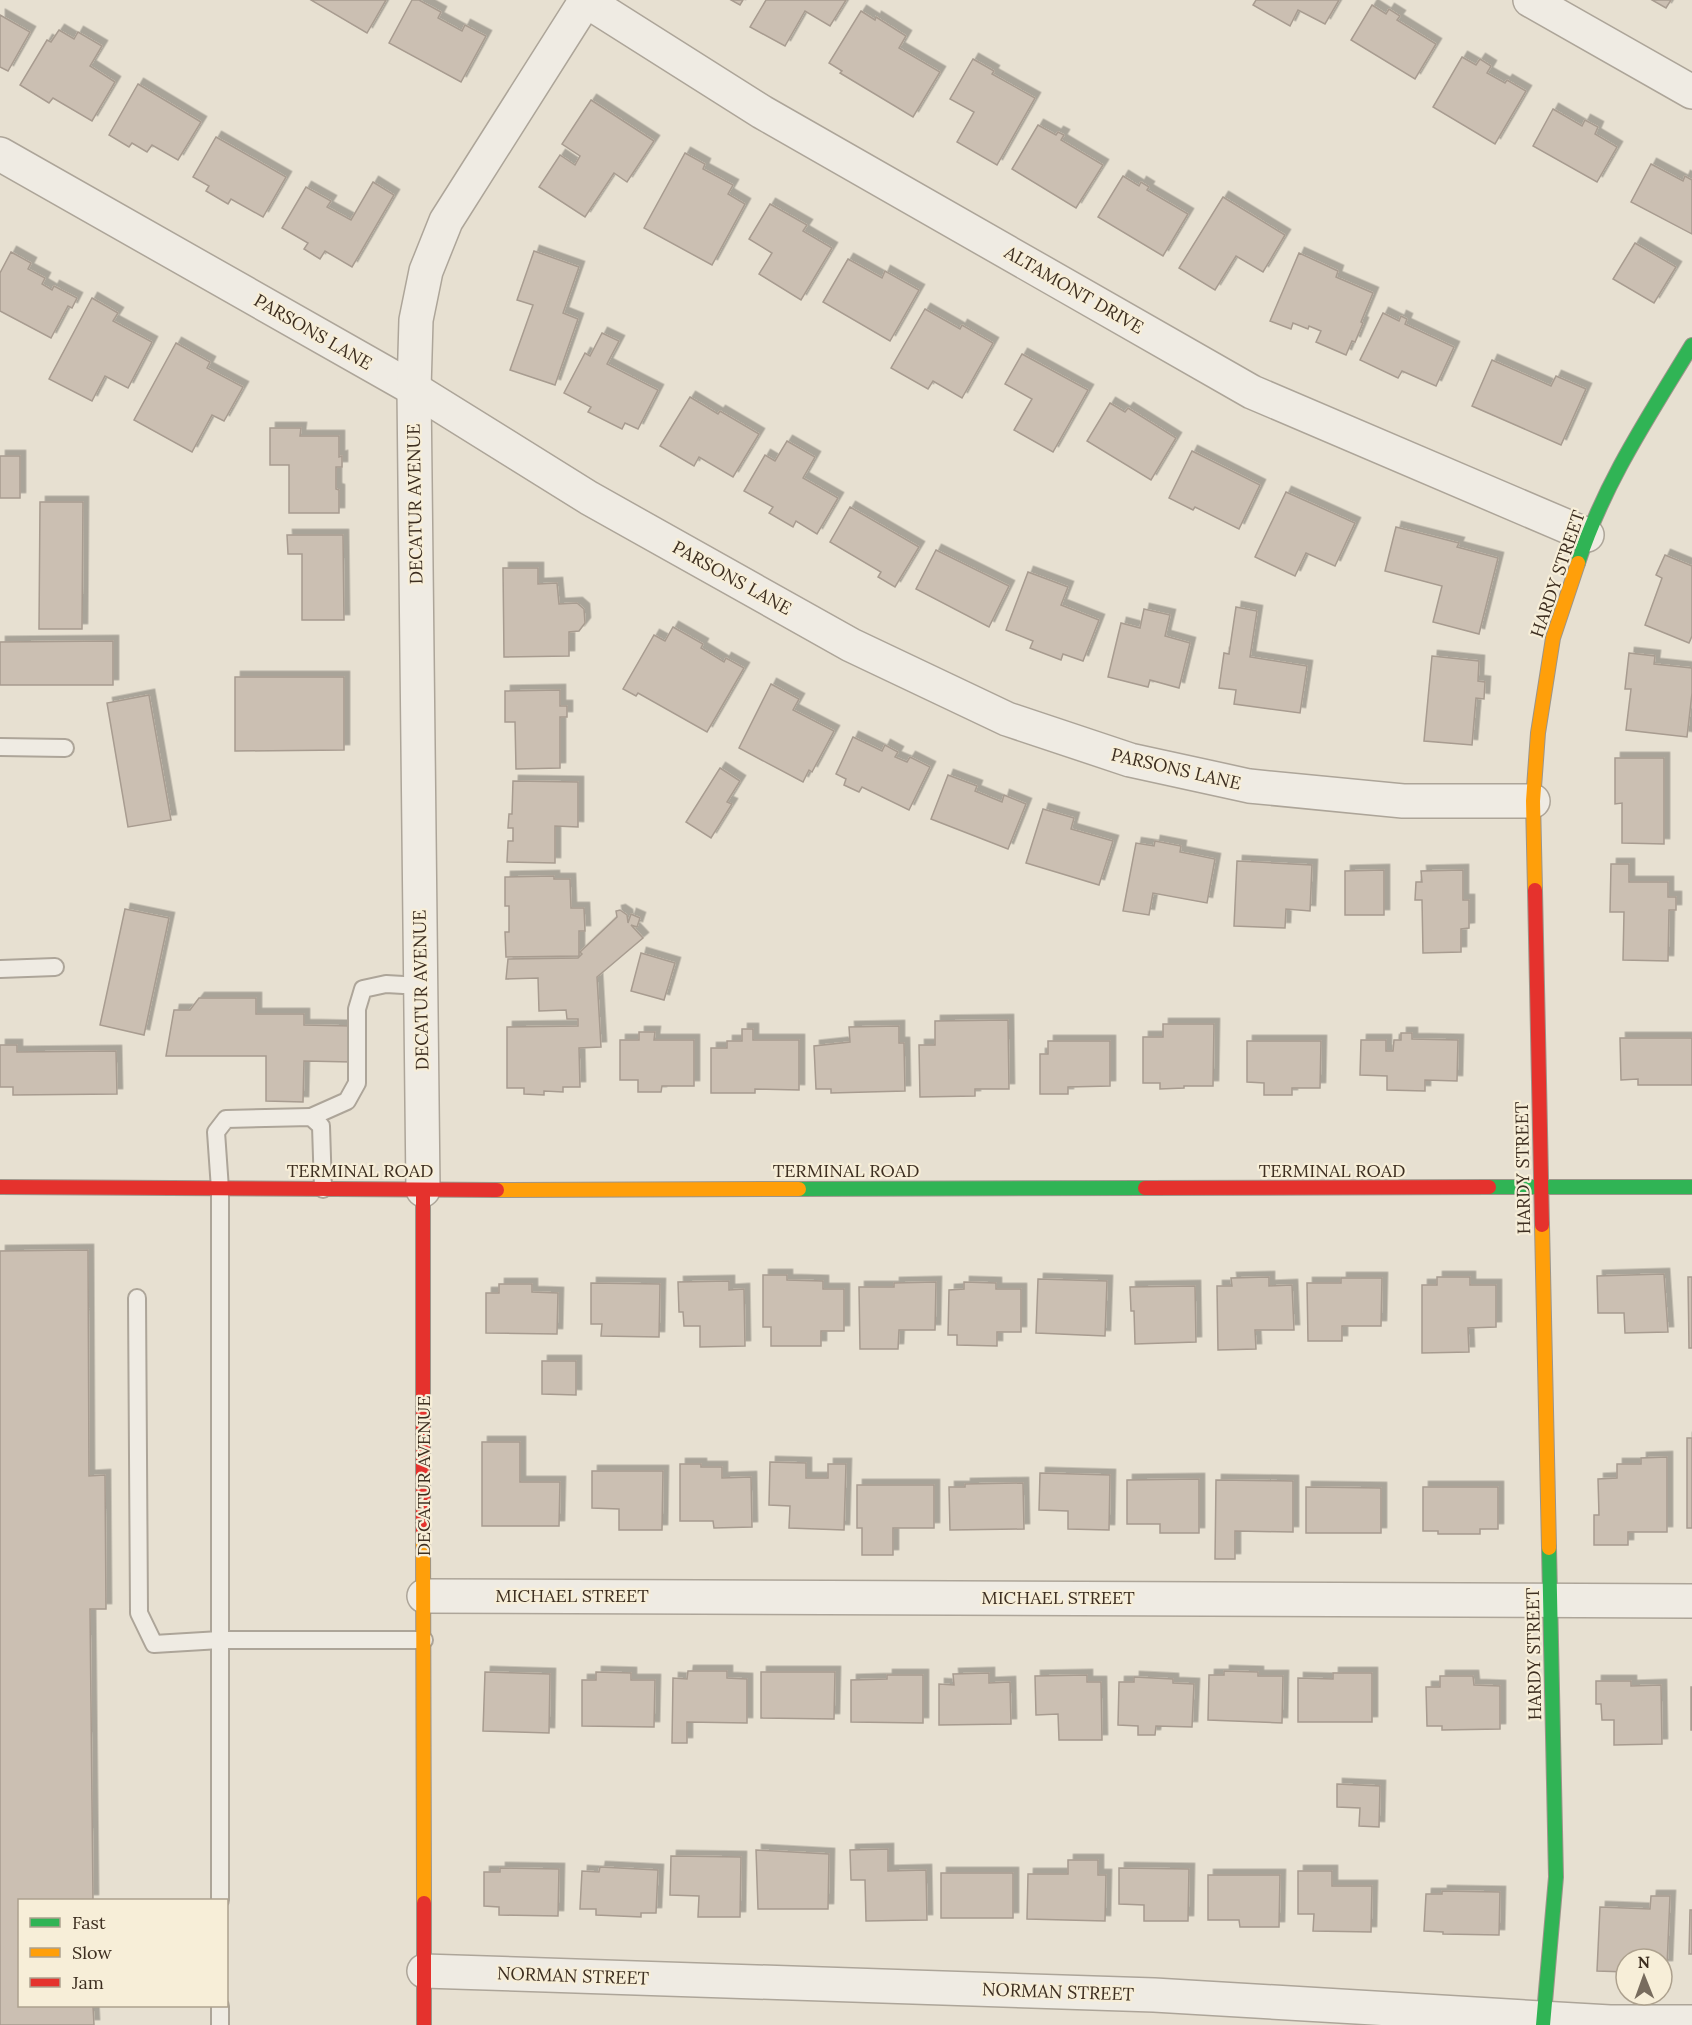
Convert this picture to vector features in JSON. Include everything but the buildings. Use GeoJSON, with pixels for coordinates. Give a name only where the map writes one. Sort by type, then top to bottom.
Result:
{"type":"FeatureCollection","features":[{"type":"Feature","properties":{"kind":"main road","name":"HARDY STREET"},"geometry":{"type":"LineString","coordinates":[[1543,2022],[1556,1877],[1552,1600],[1533,801],[1538,733],[1553,638],[1587,536],[1620,463],[1692,345]]}},
{"type":"Feature","properties":{"kind":"main road","name":"TERMINAL ROAD"},"geometry":{"type":"LineString","coordinates":[[0,1187],[423,1190],[1692,1187]]}},
{"type":"Feature","properties":{"kind":"main road","name":"DECATUR AVENUE"},"geometry":{"type":"LineString","coordinates":[[423,1190],[424,2025]]}},
{"type":"Feature","properties":{"kind":"street","name":"DECATUR AVENUE"},"geometry":{"type":"LineString","coordinates":[[423,1190],[414,389],[416,320],[426,271],[446,221],[586,0]]}},
{"type":"Feature","properties":{"kind":"street","name":"ALTAMONT DRIVE"},"geometry":{"type":"LineString","coordinates":[[586,0],[762,112],[1252,392],[1587,536]]}},
{"type":"Feature","properties":{"kind":"street"},"geometry":{"type":"LineString","coordinates":[[1530,0],[1692,92]]}},
{"type":"Feature","properties":{"kind":"street","name":"PARSONS LANE"},"geometry":{"type":"LineString","coordinates":[[0,154],[414,389],[589,498],[831,633],[1007,719],[1130,760],[1249,786],[1403,801],[1533,801]]}},
{"type":"Feature","properties":{"kind":"street","name":"MICHAEL STREET"},"geometry":{"type":"LineString","coordinates":[[424,1596],[1692,1601]]}},
{"type":"Feature","properties":{"kind":"street","name":"NORMAN STREET"},"geometry":{"type":"LineString","coordinates":[[424,1971],[1154,1995],[1543,2022],[1692,2022]]}},
{"type":"Feature","properties":{"kind":"lane"},"geometry":{"type":"LineString","coordinates":[[0,747],[65,748]]}},
{"type":"Feature","properties":{"kind":"lane"},"geometry":{"type":"LineString","coordinates":[[0,969],[55,967]]}},
{"type":"Feature","properties":{"kind":"lane"},"geometry":{"type":"LineString","coordinates":[[220,1899],[220,1189],[216,1132],[226,1119],[311,1117],[347,1101],[357,1083],[357,1009],[363,989],[386,984],[421,986]]}},
{"type":"Feature","properties":{"kind":"lane"},"geometry":{"type":"LineString","coordinates":[[311,1117],[321,1126],[323,1189]]}},
{"type":"Feature","properties":{"kind":"lane"},"geometry":{"type":"LineString","coordinates":[[137,1298],[139,1613],[154,1644],[220,1640],[424,1640]]}},
{"type":"Feature","properties":{"kind":"lane"},"geometry":{"type":"LineString","coordinates":[[220,2007],[220,2025]]}},
{"type":"Feature","properties":{"kind":"traffic: fast"},"geometry":{"type":"LineString","coordinates":[[1578,563],[1614,478],[1692,345]]}},
{"type":"Feature","properties":{"kind":"traffic: fast"},"geometry":{"type":"LineString","coordinates":[[1489,1187],[1692,1187]]}},
{"type":"Feature","properties":{"kind":"traffic: fast"},"geometry":{"type":"LineString","coordinates":[[799,1189],[1145,1188]]}},
{"type":"Feature","properties":{"kind":"traffic: fast"},"geometry":{"type":"LineString","coordinates":[[1543,2025],[1556,1877],[1549,1548]]}},
{"type":"Feature","properties":{"kind":"traffic: slow"},"geometry":{"type":"LineString","coordinates":[[1535,890],[1533,801],[1538,733],[1553,638],[1578,563]]}},
{"type":"Feature","properties":{"kind":"traffic: slow"},"geometry":{"type":"LineString","coordinates":[[497,1190],[799,1189]]}},
{"type":"Feature","properties":{"kind":"traffic: slow"},"geometry":{"type":"LineString","coordinates":[[1542,1225],[1549,1548]]}},
{"type":"Feature","properties":{"kind":"traffic: slow"},"geometry":{"type":"LineString","coordinates":[[423,1536],[424,1903]]}},
{"type":"Feature","properties":{"kind":"traffic: jam"},"geometry":{"type":"LineString","coordinates":[[1535,890],[1542,1225]]}},
{"type":"Feature","properties":{"kind":"traffic: jam"},"geometry":{"type":"LineString","coordinates":[[0,1187],[497,1190]]}},
{"type":"Feature","properties":{"kind":"traffic: jam"},"geometry":{"type":"LineString","coordinates":[[1145,1188],[1489,1187]]}},
{"type":"Feature","properties":{"kind":"traffic: jam"},"geometry":{"type":"LineString","coordinates":[[423,1190],[423,1536]]}},
{"type":"Feature","properties":{"kind":"traffic: jam"},"geometry":{"type":"LineString","coordinates":[[424,1903],[424,2025]]}}]}
